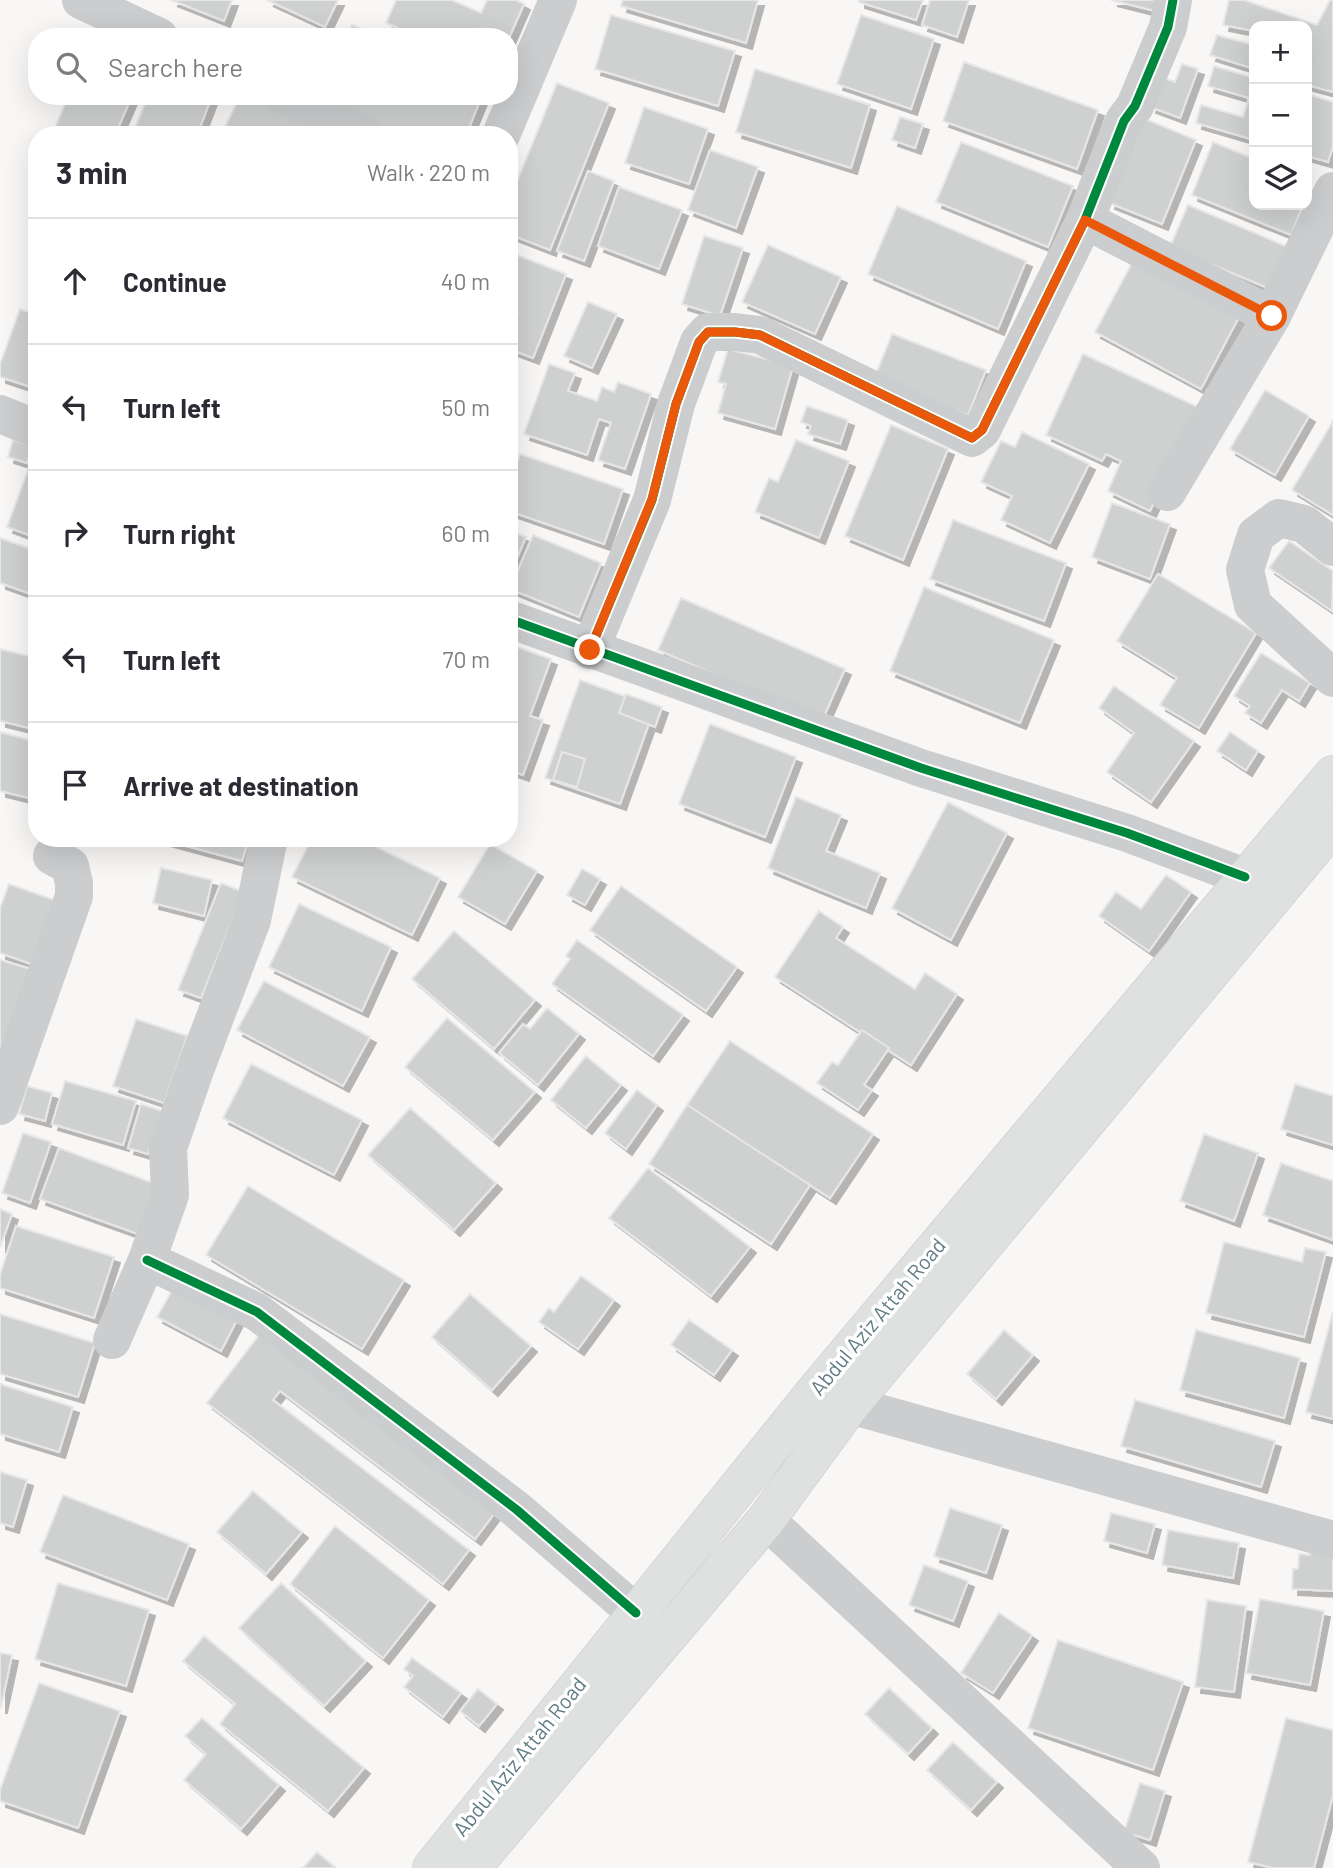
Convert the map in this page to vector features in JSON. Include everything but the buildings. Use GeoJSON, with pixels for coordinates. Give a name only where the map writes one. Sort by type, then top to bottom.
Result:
{"type":"FeatureCollection","features":[{"type":"Feature","properties":{"kind":"highway","name":"Abdul Aziz Attah Road"},"geometry":{"type":"LineString","coordinates":[[471,1868],[766,1520],[832,1399],[1245,877],[1333,775]]}},
{"type":"Feature","properties":{"kind":"highway","name":"Abdul Aziz Attah Road"},"geometry":{"type":"LineString","coordinates":[[432,1868],[636,1613],[832,1399],[1333,825]]}},
{"type":"Feature","properties":{"kind":"street"},"geometry":{"type":"LineString","coordinates":[[81,0],[140,28]]}},
{"type":"Feature","properties":{"kind":"street"},"geometry":{"type":"LineString","coordinates":[[518,95],[558,0]]}},
{"type":"Feature","properties":{"kind":"street"},"geometry":{"type":"LineString","coordinates":[[590,650],[652,499],[676,404],[699,342],[708,332],[760,335],[972,438],[982,430],[1085,220],[1124,121],[1135,106],[1168,27],[1173,0]]}},
{"type":"Feature","properties":{"kind":"street"},"geometry":{"type":"LineString","coordinates":[[303,105],[346,126]]}},
{"type":"Feature","properties":{"kind":"street"},"geometry":{"type":"LineString","coordinates":[[505,126],[514,105]]}},
{"type":"Feature","properties":{"kind":"street"},"geometry":{"type":"LineString","coordinates":[[1167,492],[1272,316],[1333,191]]}},
{"type":"Feature","properties":{"kind":"street"},"geometry":{"type":"LineString","coordinates":[[1085,220],[1272,316]]}},
{"type":"Feature","properties":{"kind":"street"},"geometry":{"type":"LineString","coordinates":[[1,416],[28,426]]}},
{"type":"Feature","properties":{"kind":"street"},"geometry":{"type":"LineString","coordinates":[[1333,547],[1304,524],[1279,518],[1256,535],[1245,570],[1253,605],[1333,678]]}},
{"type":"Feature","properties":{"kind":"street"},"geometry":{"type":"LineString","coordinates":[[518,622],[921,768],[1127,832],[1245,877]]}},
{"type":"Feature","properties":{"kind":"street"},"geometry":{"type":"LineString","coordinates":[[112,1340],[147,1260],[170,1195],[167,1148],[252,920],[267,847]]}},
{"type":"Feature","properties":{"kind":"street"},"geometry":{"type":"LineString","coordinates":[[0,1106],[74,896],[70,866],[52,856]]}},
{"type":"Feature","properties":{"kind":"street"},"geometry":{"type":"LineString","coordinates":[[147,1260],[257,1312],[517,1510],[636,1613]]}},
{"type":"Feature","properties":{"kind":"street"},"geometry":{"type":"LineString","coordinates":[[832,1399],[1333,1540]]}},
{"type":"Feature","properties":{"kind":"street"},"geometry":{"type":"LineString","coordinates":[[766,1520],[1141,1868]]}},
{"type":"Feature","properties":{"kind":"cycle path"},"geometry":{"type":"LineString","coordinates":[[590,650],[652,500],[676,404],[699,342],[708,332],[760,335],[972,438],[982,430],[1085,220],[1124,121],[1135,106],[1168,27],[1173,0]]}},
{"type":"Feature","properties":{"kind":"cycle path"},"geometry":{"type":"LineString","coordinates":[[518,622],[921,768],[1127,833],[1245,877]]}},
{"type":"Feature","properties":{"kind":"cycle path"},"geometry":{"type":"LineString","coordinates":[[147,1260],[257,1312],[517,1510],[636,1613]]}},
{"type":"Feature","properties":{"kind":"route"},"geometry":{"type":"LineString","coordinates":[[590,650],[652,499],[676,404],[699,342],[708,332],[760,335],[972,438],[982,430],[1085,220],[1272,316]]}}]}
